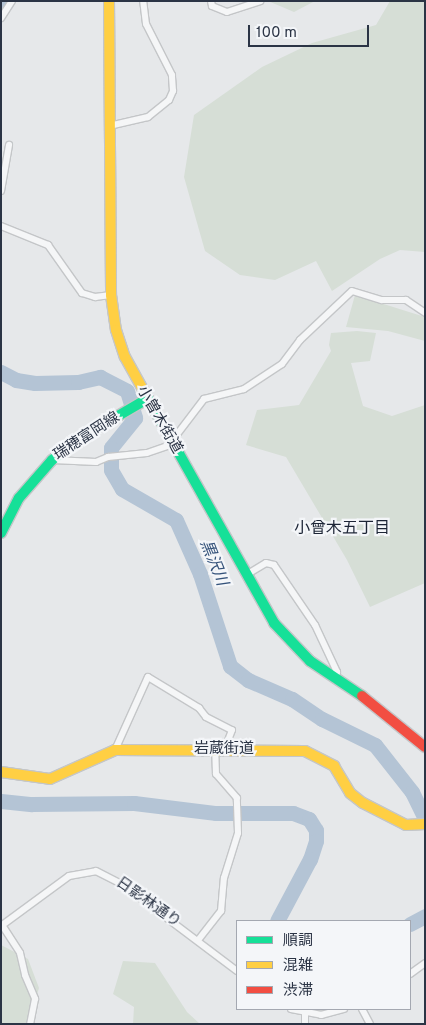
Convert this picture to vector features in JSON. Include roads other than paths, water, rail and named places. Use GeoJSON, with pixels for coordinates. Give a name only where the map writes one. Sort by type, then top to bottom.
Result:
{"type":"FeatureCollection","features":[{"type":"Feature","properties":{"kind":"main road","name":"小曽木街道"},"geometry":{"type":"LineString","coordinates":[[109,1],[111,296],[123,352],[144,401],[172,442],[264,607],[286,638],[310,662],[376,705],[425,747]]}},
{"type":"Feature","properties":{"kind":"main road","name":"瑞穂富岡線"},"geometry":{"type":"LineString","coordinates":[[1,533],[19,498],[52,460],[144,401]]}},
{"type":"Feature","properties":{"kind":"main road","name":"岩蔵街道"},"geometry":{"type":"LineString","coordinates":[[1,772],[50,779],[98,755],[115,750],[313,753],[334,766],[357,800],[401,824],[416,826],[425,824]]}},
{"type":"Feature","properties":{"kind":"street"},"geometry":{"type":"LineString","coordinates":[[1,18],[12,1]]}},
{"type":"Feature","properties":{"kind":"street"},"geometry":{"type":"LineString","coordinates":[[109,126],[148,116],[169,100],[172,91],[172,75],[146,24],[143,1]]}},
{"type":"Feature","properties":{"kind":"street"},"geometry":{"type":"LineString","coordinates":[[211,1],[212,6],[227,12],[260,1]]}},
{"type":"Feature","properties":{"kind":"street"},"geometry":{"type":"LineString","coordinates":[[1,191],[9,145]]}},
{"type":"Feature","properties":{"kind":"street"},"geometry":{"type":"LineString","coordinates":[[1,226],[48,245],[82,293],[95,297],[111,296]]}},
{"type":"Feature","properties":{"kind":"street"},"geometry":{"type":"LineString","coordinates":[[52,460],[96,462],[108,457],[122,458],[172,442],[204,399],[244,389],[282,364],[300,340],[352,291],[382,300],[406,300],[425,313]]}},
{"type":"Feature","properties":{"kind":"street"},"geometry":{"type":"LineString","coordinates":[[246,575],[266,564],[274,565],[315,625],[337,672],[335,680]]}},
{"type":"Feature","properties":{"kind":"street"},"geometry":{"type":"LineString","coordinates":[[115,750],[148,677],[198,708],[206,717],[232,730],[219,751],[216,774],[235,793],[237,804],[237,842],[225,873],[220,911],[199,939]]}},
{"type":"Feature","properties":{"kind":"street","name":"日影林通り"},"geometry":{"type":"LineString","coordinates":[[2,925],[70,876],[96,871],[118,881],[199,939],[236,970]]}},
{"type":"Feature","properties":{"kind":"street"},"geometry":{"type":"LineString","coordinates":[[2,925],[20,953],[27,981],[35,999],[30,1024]]}},
{"type":"Feature","properties":{"kind":"street"},"geometry":{"type":"LineString","coordinates":[[411,973],[425,962]]}},
{"type":"Feature","properties":{"kind":"street"},"geometry":{"type":"LineString","coordinates":[[294,1010],[305,1014],[321,1015],[340,1010]]}},
{"type":"Feature","properties":{"kind":"street"},"geometry":{"type":"LineString","coordinates":[[363,1010],[370,1024]]}},
{"type":"Feature","properties":{"kind":"street"},"geometry":{"type":"LineString","coordinates":[[305,1014],[305,1024]]}},
{"type":"Feature","properties":{"kind":"waterway","name":"黒沢川"},"geometry":{"type":"LineString","coordinates":[[1,6],[5,1]]}},
{"type":"Feature","properties":{"kind":"waterway","name":"黒沢川"},"geometry":{"type":"LineString","coordinates":[[1,372],[16,380],[35,383],[78,382],[100,377],[127,391],[135,418],[111,448],[111,470],[122,489],[176,520],[200,574],[230,666],[248,680],[292,699],[322,719],[375,745],[412,792],[425,819]]}},
{"type":"Feature","properties":{"kind":"waterway"},"geometry":{"type":"LineString","coordinates":[[1,801],[32,804],[134,803],[216,813],[293,813],[309,819],[316,830],[316,841],[310,859],[278,920]]}},
{"type":"Feature","properties":{"kind":"waterway"},"geometry":{"type":"LineString","coordinates":[[411,923],[425,916]]}},
{"type":"Feature","properties":{"kind":"district","name":"小曾木五丁目"},"geometry":{"type":"Point","coordinates":[342,529]}}]}
